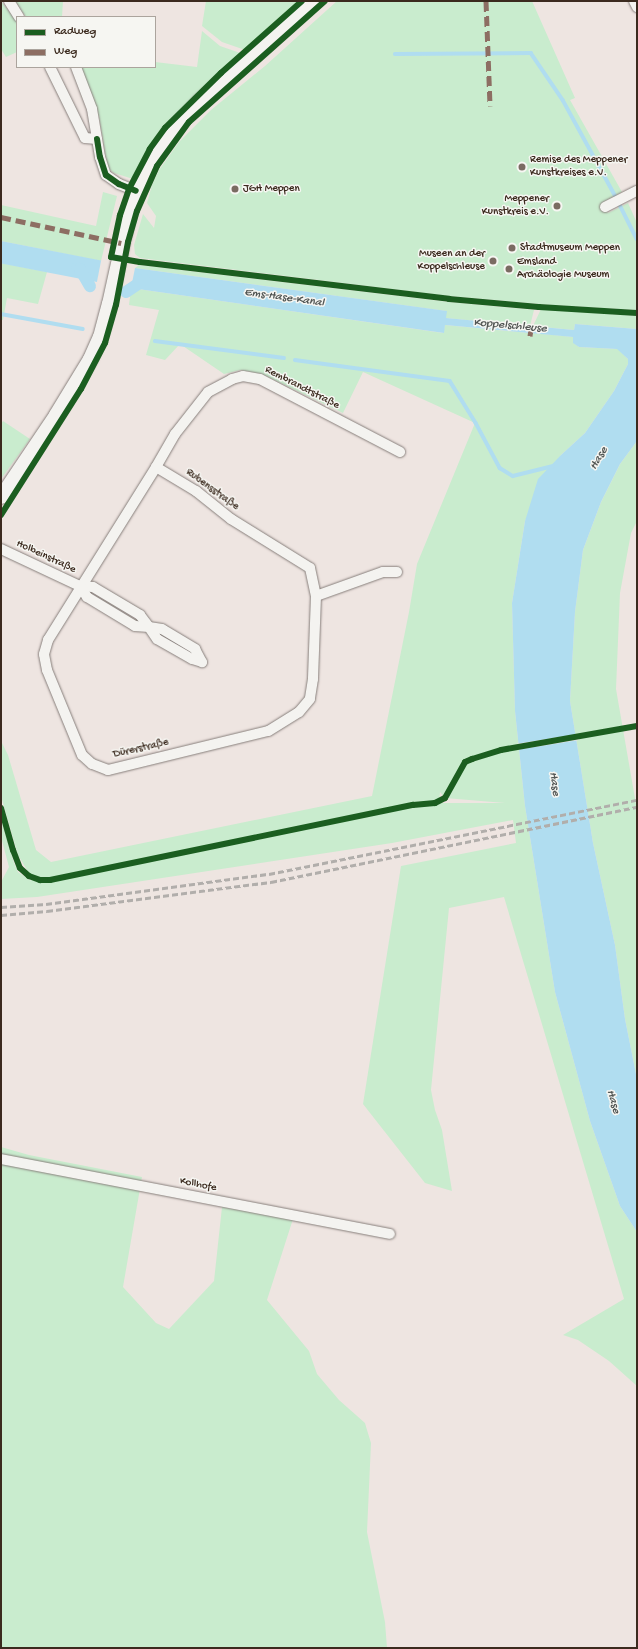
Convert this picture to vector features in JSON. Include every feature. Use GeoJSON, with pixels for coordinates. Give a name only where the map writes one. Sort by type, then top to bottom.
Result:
{"type":"FeatureCollection","features":[{"type":"Feature","properties":{"kind":"street"},"geometry":{"type":"LineString","coordinates":[[9,1],[18,16]]}},
{"type":"Feature","properties":{"kind":"street"},"geometry":{"type":"LineString","coordinates":[[1,497],[71,392],[97,342],[109,304],[126,221],[136,191],[151,162],[170,132],[214,88],[313,1]]}},
{"type":"Feature","properties":{"kind":"street"},"geometry":{"type":"LineString","coordinates":[[634,1],[637,7]]}},
{"type":"Feature","properties":{"kind":"street"},"geometry":{"type":"LineString","coordinates":[[50,68],[85,138],[97,139]]}},
{"type":"Feature","properties":{"kind":"street"},"geometry":{"type":"LineString","coordinates":[[76,68],[92,109],[100,157],[106,175],[119,184],[136,191]]}},
{"type":"Feature","properties":{"kind":"street"},"geometry":{"type":"LineString","coordinates":[[608,206],[637,191]]}},
{"type":"Feature","properties":{"kind":"street","name":"Rembrandtstraße"},"geometry":{"type":"LineString","coordinates":[[156,467],[175,434],[208,392],[232,379],[243,376],[260,379],[400,452]]}},
{"type":"Feature","properties":{"kind":"street"},"geometry":{"type":"LineString","coordinates":[[80,586],[156,467]]}},
{"type":"Feature","properties":{"kind":"street","name":"Rubensstraße"},"geometry":{"type":"LineString","coordinates":[[156,467],[196,491],[231,519],[310,568],[316,596],[313,679],[310,699]]}},
{"type":"Feature","properties":{"kind":"street","name":"Holbeinstraße"},"geometry":{"type":"LineString","coordinates":[[1,549],[80,586],[94,587],[140,615],[156,639],[192,659],[202,662],[195,649],[162,629],[149,627]]}},
{"type":"Feature","properties":{"kind":"street"},"geometry":{"type":"LineString","coordinates":[[316,596],[383,572],[397,572]]}},
{"type":"Feature","properties":{"kind":"street","name":"Dürerstraße"},"geometry":{"type":"LineString","coordinates":[[80,586],[48,640],[44,654],[47,670],[82,755],[92,764],[108,770],[268,731],[299,712],[310,699]]}},
{"type":"Feature","properties":{"kind":"street","name":"Kollhofe"},"geometry":{"type":"LineString","coordinates":[[1,1160],[390,1234]]}},
{"type":"Feature","properties":{"kind":"green space"},"geometry":{"type":"Polygon","coordinates":[[[1,1],[16,21],[16,52],[6,57],[1,49],[1,1]]]}},
{"type":"Feature","properties":{"kind":"green space"},"geometry":{"type":"Polygon","coordinates":[[[15,1],[63,1],[62,16],[25,16],[15,1]]]}},
{"type":"Feature","properties":{"kind":"green space"},"geometry":{"type":"Polygon","coordinates":[[[206,1],[308,1],[251,52],[222,42],[202,26],[206,1]]]}},
{"type":"Feature","properties":{"kind":"green space"},"geometry":{"type":"Polygon","coordinates":[[[337,1],[532,1],[575,98],[570,100],[622,192],[602,203],[608,213],[628,203],[637,223],[637,310],[552,305],[449,296],[140,258],[135,254],[134,245],[143,214],[154,228],[156,216],[147,203],[152,185],[159,170],[179,142],[211,110],[265,66],[337,1]]]}},
{"type":"Feature","properties":{"kind":"green space"},"geometry":{"type":"Polygon","coordinates":[[[202,31],[220,46],[246,55],[164,130],[138,167],[133,179],[114,173],[108,168],[99,117],[81,68],[156,68],[156,62],[197,67],[202,31]]]}},
{"type":"Feature","properties":{"kind":"green space"},"geometry":{"type":"Polygon","coordinates":[[[103,192],[117,196],[101,261],[1,241],[1,205],[96,226],[103,192]]]}},
{"type":"Feature","properties":{"kind":"green space"},"geometry":{"type":"Polygon","coordinates":[[[1,263],[47,272],[38,304],[7,298],[3,320],[1,320],[1,263]]]}},
{"type":"Feature","properties":{"kind":"green space"},"geometry":{"type":"Polygon","coordinates":[[[139,265],[449,302],[534,310],[530,326],[445,318],[446,311],[135,268],[139,265]]]}},
{"type":"Feature","properties":{"kind":"green space"},"geometry":{"type":"Polygon","coordinates":[[[131,288],[443,333],[445,325],[529,333],[529,336],[532,337],[532,333],[574,337],[574,343],[579,347],[618,349],[628,359],[628,364],[614,391],[585,433],[561,455],[525,521],[512,603],[515,711],[525,806],[555,992],[590,1121],[620,1206],[637,1232],[637,1386],[609,1361],[578,1340],[563,1335],[624,1299],[504,897],[449,908],[431,1090],[435,1110],[442,1130],[452,1191],[425,1183],[363,1104],[401,866],[516,843],[513,820],[392,843],[37,897],[1,899],[1,882],[9,867],[1,837],[1,819],[18,872],[31,881],[27,870],[18,855],[1,796],[1,741],[8,755],[36,850],[51,862],[372,796],[409,612],[417,564],[475,423],[363,372],[343,413],[262,374],[240,370],[224,374],[180,344],[165,360],[146,355],[159,310],[129,305],[131,288]],[[440,792],[439,803],[505,803],[445,798],[440,792]]]}},
{"type":"Feature","properties":{"kind":"green space"},"geometry":{"type":"Polygon","coordinates":[[[541,309],[637,316],[637,329],[575,324],[574,330],[533,326],[541,309]]]}},
{"type":"Feature","properties":{"kind":"green space"},"geometry":{"type":"Polygon","coordinates":[[[3,421],[30,439],[1,479],[1,424],[3,421]]]}},
{"type":"Feature","properties":{"kind":"green space"},"geometry":{"type":"Polygon","coordinates":[[[637,441],[637,521],[631,533],[620,593],[616,689],[637,810],[637,1079],[625,1019],[615,945],[593,843],[570,701],[575,612],[583,550],[601,502],[620,464],[637,441]]]}},
{"type":"Feature","properties":{"kind":"green space"},"geometry":{"type":"Polygon","coordinates":[[[1,1147],[29,1155],[142,1177],[123,1287],[156,1323],[169,1329],[214,1281],[222,1207],[293,1219],[267,1300],[309,1351],[317,1374],[339,1400],[365,1423],[371,1443],[367,1532],[385,1622],[387,1648],[1,1648],[1,1147]]]}},
{"type":"Feature","properties":{"kind":"water"},"geometry":{"type":"Polygon","coordinates":[[[1,241],[101,260],[97,282],[1,263],[1,241]]]}},
{"type":"Feature","properties":{"kind":"water"},"geometry":{"type":"Polygon","coordinates":[[[135,268],[447,311],[446,318],[574,330],[575,324],[637,329],[637,441],[620,464],[601,502],[583,550],[575,612],[570,701],[593,843],[615,945],[625,1019],[637,1079],[637,1232],[620,1206],[590,1121],[555,992],[525,806],[515,711],[512,603],[525,521],[538,479],[585,433],[614,391],[628,364],[628,359],[617,349],[579,347],[573,343],[573,337],[445,325],[444,333],[131,288],[135,268]]]}},
{"type":"Feature","properties":{"kind":"pier"},"geometry":{"type":"Polygon","coordinates":[[[578,734],[579,740],[518,750],[517,744],[578,734]]]}},
{"type":"Feature","properties":{"kind":"waterway"},"geometry":{"type":"LineString","coordinates":[[395,54],[531,53],[563,100],[616,197],[637,239]]}},
{"type":"Feature","properties":{"kind":"waterway","name":"Ems-Hase-Kanal"},"geometry":{"type":"LineString","coordinates":[[77,268],[80,269],[90,286]]}},
{"type":"Feature","properties":{"kind":"waterway","name":"Ems-Hase-Kanal"},"geometry":{"type":"LineString","coordinates":[[126,292],[144,280]]}},
{"type":"Feature","properties":{"kind":"waterway"},"geometry":{"type":"LineString","coordinates":[[1,314],[83,329]]}},
{"type":"Feature","properties":{"kind":"waterway"},"geometry":{"type":"LineString","coordinates":[[155,341],[284,358]]}},
{"type":"Feature","properties":{"kind":"waterway"},"geometry":{"type":"LineString","coordinates":[[295,360],[450,381],[476,423],[500,468],[513,476],[553,466]]}},
{"type":"Feature","properties":{"kind":"railway"},"geometry":{"type":"LineString","coordinates":[[1,907],[46,904],[269,874],[637,800]]}},
{"type":"Feature","properties":{"kind":"railway"},"geometry":{"type":"LineString","coordinates":[[1,915],[47,911],[271,882],[637,807]]}},
{"type":"Feature","properties":{"kind":"marked path"},"geometry":{"type":"LineString","coordinates":[[486,1],[490,106]]}},
{"type":"Feature","properties":{"kind":"marked path"},"geometry":{"type":"LineString","coordinates":[[1,217],[121,243]]}},
{"type":"Feature","properties":{"kind":"marked path"},"geometry":{"type":"LineString","coordinates":[[530,336],[532,322]]}},
{"type":"Feature","properties":{"kind":"cycle path"},"geometry":{"type":"LineString","coordinates":[[302,1],[221,73],[165,128],[150,149],[129,189],[120,215],[111,257],[140,262],[449,299],[539,307],[637,313]]}},
{"type":"Feature","properties":{"kind":"cycle path"},"geometry":{"type":"LineString","coordinates":[[1,515],[81,389],[105,343],[116,305],[128,242],[137,211],[157,166],[189,122],[325,1]]}},
{"type":"Feature","properties":{"kind":"cycle path"},"geometry":{"type":"LineString","coordinates":[[97,139],[100,157],[106,175],[119,184],[136,191]]}},
{"type":"Feature","properties":{"kind":"cycle path"},"geometry":{"type":"LineString","coordinates":[[1,808],[13,850],[20,868],[29,876],[40,880],[50,880],[413,805],[435,803],[445,798],[465,762],[472,759],[501,750],[637,726]]}},
{"type":"Feature","properties":{"kind":"place","name":"Remise des Meppener Kunstkreises e.V."},"geometry":{"type":"Point","coordinates":[522,167]}},
{"type":"Feature","properties":{"kind":"place","name":"JGH Meppen"},"geometry":{"type":"Point","coordinates":[235,189]}},
{"type":"Feature","properties":{"kind":"place","name":"Meppener Kunstkreis e.V."},"geometry":{"type":"Point","coordinates":[557,206]}},
{"type":"Feature","properties":{"kind":"place","name":"Stadtmuseum Meppen"},"geometry":{"type":"Point","coordinates":[512,248]}},
{"type":"Feature","properties":{"kind":"place","name":"Museen an der Koppelschleuse"},"geometry":{"type":"Point","coordinates":[493,261]}},
{"type":"Feature","properties":{"kind":"place","name":"Emsland Archäologie Museum"},"geometry":{"type":"Point","coordinates":[509,269]}},
{"type":"Feature","properties":{"kind":"water label","name":"Koppelschleuse"},"geometry":{"type":"Point","coordinates":[510,327]}},
{"type":"Feature","properties":{"kind":"water label","name":"Hase"},"geometry":{"type":"Point","coordinates":[600,459]}},
{"type":"Feature","properties":{"kind":"water label","name":"Hase"},"geometry":{"type":"Point","coordinates":[553,784]}},
{"type":"Feature","properties":{"kind":"water label","name":"Hase"},"geometry":{"type":"Point","coordinates":[612,1102]}}]}
